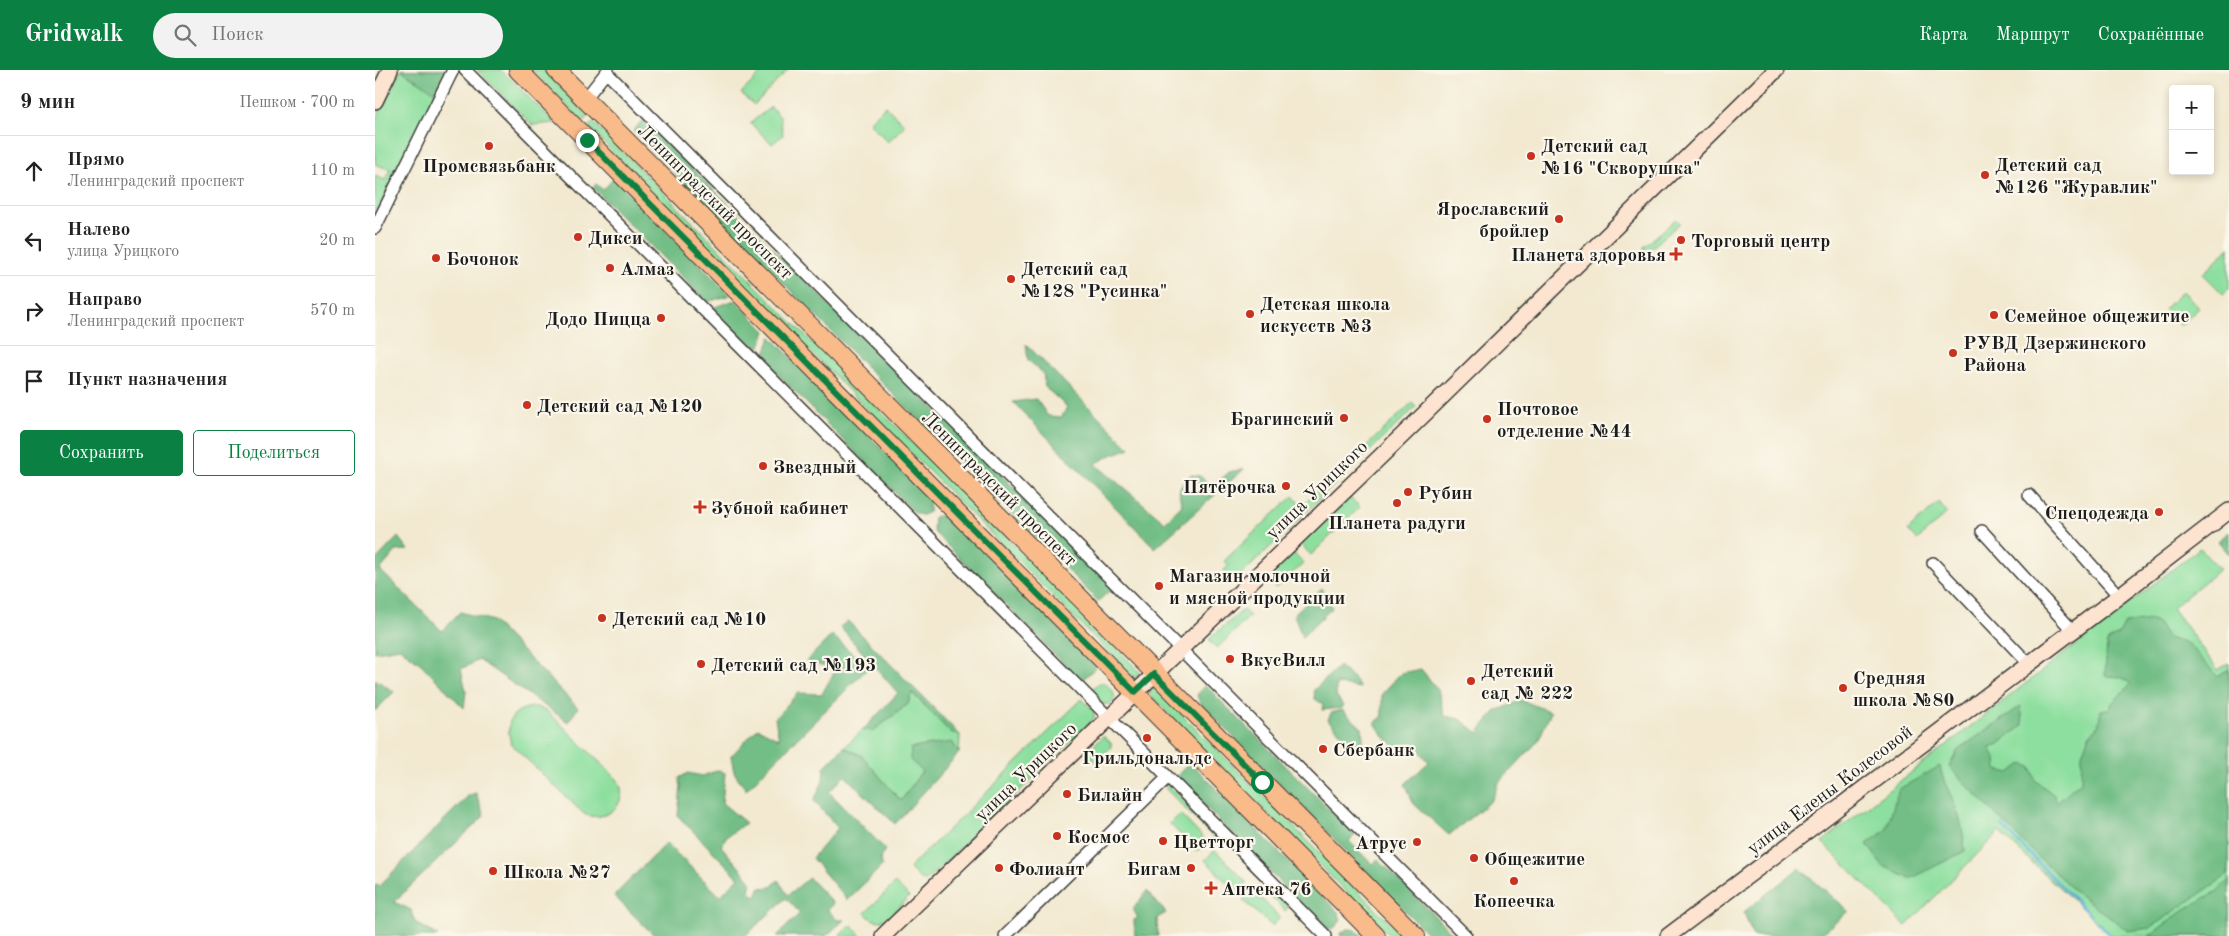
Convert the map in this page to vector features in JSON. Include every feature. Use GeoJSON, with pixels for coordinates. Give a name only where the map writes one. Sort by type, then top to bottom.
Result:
{"type":"FeatureCollection","features":[{"type":"Feature","properties":{"kind":"main road"},"geometry":{"type":"LineString","coordinates":[[518,70],[1376,936]]}},
{"type":"Feature","properties":{"kind":"main road","name":"Ленинградский проспект"},"geometry":{"type":"LineString","coordinates":[[556,70],[1415,936]]}},
{"type":"Feature","properties":{"kind":"street"},"geometry":{"type":"LineString","coordinates":[[375,101],[391,70]]}},
{"type":"Feature","properties":{"kind":"street"},"geometry":{"type":"LineString","coordinates":[[375,228],[453,70]]}},
{"type":"Feature","properties":{"kind":"street"},"geometry":{"type":"LineString","coordinates":[[465,70],[1326,936]]}},
{"type":"Feature","properties":{"kind":"street","name":"улица Урицкого"},"geometry":{"type":"LineString","coordinates":[[883,936],[1776,70]]}},
{"type":"Feature","properties":{"kind":"street"},"geometry":{"type":"LineString","coordinates":[[585,99],[608,71],[1179,649],[1466,936]]}},
{"type":"Feature","properties":{"kind":"street"},"geometry":{"type":"LineString","coordinates":[[2029,496],[2119,596]]}},
{"type":"Feature","properties":{"kind":"street","name":"улица Елены Колесовой"},"geometry":{"type":"LineString","coordinates":[[1668,936],[2229,511]]}},
{"type":"Feature","properties":{"kind":"street"},"geometry":{"type":"LineString","coordinates":[[1983,532],[2073,631]]}},
{"type":"Feature","properties":{"kind":"street"},"geometry":{"type":"LineString","coordinates":[[1933,563],[2029,664]]}},
{"type":"Feature","properties":{"kind":"street"},"geometry":{"type":"LineString","coordinates":[[1005,936],[1168,777]]}},
{"type":"Feature","properties":{"kind":"green space"},"geometry":{"type":"Polygon","coordinates":[[[401,70],[447,70],[375,217],[375,176],[385,180],[391,170],[375,164],[375,121],[401,70]]]}},
{"type":"Feature","properties":{"kind":"green space"},"geometry":{"type":"Polygon","coordinates":[[[401,70],[447,70],[436,93],[401,70]]]}},
{"type":"Feature","properties":{"kind":"green space"},"geometry":{"type":"Polygon","coordinates":[[[477,70],[501,70],[555,123],[532,125],[477,70]]]}},
{"type":"Feature","properties":{"kind":"green space"},"geometry":{"type":"Polygon","coordinates":[[[532,70],[544,70],[588,116],[583,122],[532,70]]]}},
{"type":"Feature","properties":{"kind":"green space"},"geometry":{"type":"Polygon","coordinates":[[[764,70],[788,70],[754,105],[741,93],[764,70]]]}},
{"type":"Feature","properties":{"kind":"green space"},"geometry":{"type":"Polygon","coordinates":[[[885,106],[905,125],[888,142],[869,122],[885,106]]]}},
{"type":"Feature","properties":{"kind":"green space"},"geometry":{"type":"Polygon","coordinates":[[[771,107],[780,117],[783,135],[772,144],[750,123],[771,107]]]}},
{"type":"Feature","properties":{"kind":"green space"},"geometry":{"type":"Polygon","coordinates":[[[643,120],[1114,587],[1098,601],[633,131],[643,120]]]}},
{"type":"Feature","properties":{"kind":"green space"},"geometry":{"type":"Polygon","coordinates":[[[593,122],[1139,671],[1139,677],[1133,677],[588,127],[593,122]]]}},
{"type":"Feature","properties":{"kind":"green space"},"geometry":{"type":"Polygon","coordinates":[[[614,178],[730,295],[707,302],[593,188],[596,184],[603,190],[614,178]]]}},
{"type":"Feature","properties":{"kind":"green space"},"geometry":{"type":"Polygon","coordinates":[[[1676,219],[1680,223],[1648,251],[1643,252],[1644,247],[1676,219]]]}},
{"type":"Feature","properties":{"kind":"green space"},"geometry":{"type":"Polygon","coordinates":[[[2229,247],[2229,289],[2223,294],[2203,274],[2229,247]]]}},
{"type":"Feature","properties":{"kind":"green space"},"geometry":{"type":"Polygon","coordinates":[[[2183,291],[2199,308],[2180,326],[2164,309],[2183,291]]]}},
{"type":"Feature","properties":{"kind":"green space"},"geometry":{"type":"Polygon","coordinates":[[[735,300],[766,331],[757,353],[712,308],[735,300]]]}},
{"type":"Feature","properties":{"kind":"green space"},"geometry":{"type":"Polygon","coordinates":[[[771,337],[930,498],[929,512],[922,515],[915,513],[763,359],[771,337]]]}},
{"type":"Feature","properties":{"kind":"green space"},"geometry":{"type":"Polygon","coordinates":[[[1026,344],[1130,448],[1111,455],[1095,464],[1165,522],[1182,505],[1179,491],[1184,481],[1191,475],[1200,476],[1213,487],[1229,472],[1244,469],[1155,548],[1013,402],[1036,399],[1048,416],[1062,417],[1067,407],[1045,387],[1043,373],[1028,360],[1026,344]]]}},
{"type":"Feature","properties":{"kind":"green space"},"geometry":{"type":"Polygon","coordinates":[[[1412,403],[1416,407],[1341,478],[1337,474],[1412,403]]]}},
{"type":"Feature","properties":{"kind":"green space"},"geometry":{"type":"Polygon","coordinates":[[[1329,479],[1335,484],[1234,582],[1223,571],[1229,565],[1224,561],[1293,496],[1302,506],[1329,479]]]}},
{"type":"Feature","properties":{"kind":"green space"},"geometry":{"type":"Polygon","coordinates":[[[1348,496],[1360,507],[1311,555],[1300,544],[1348,496]]]}},
{"type":"Feature","properties":{"kind":"green space"},"geometry":{"type":"Polygon","coordinates":[[[1939,503],[1947,513],[1917,540],[1908,530],[1939,503]]]}},
{"type":"Feature","properties":{"kind":"green space"},"geometry":{"type":"Polygon","coordinates":[[[947,515],[1096,667],[1081,681],[933,531],[934,517],[947,515]]]}},
{"type":"Feature","properties":{"kind":"green space"},"geometry":{"type":"Polygon","coordinates":[[[2229,532],[2229,554],[2218,541],[2229,532]]]}},
{"type":"Feature","properties":{"kind":"green space"},"geometry":{"type":"Polygon","coordinates":[[[398,537],[408,550],[396,551],[380,570],[442,631],[460,612],[493,621],[578,708],[568,722],[479,660],[461,669],[466,691],[464,708],[421,664],[400,648],[375,652],[375,561],[398,537]]]}},
{"type":"Feature","properties":{"kind":"green space"},"geometry":{"type":"Polygon","coordinates":[[[2200,548],[2220,569],[2172,608],[2218,670],[2229,663],[2229,936],[2112,936],[1999,832],[1906,926],[1822,842],[2200,548]]]}},
{"type":"Feature","properties":{"kind":"green space"},"geometry":{"type":"Polygon","coordinates":[[[1288,554],[1295,554],[1304,563],[1276,588],[1268,579],[1275,567],[1288,554]]]}},
{"type":"Feature","properties":{"kind":"green space"},"geometry":{"type":"Polygon","coordinates":[[[1322,588],[1332,608],[1302,637],[1294,614],[1322,588]]]}},
{"type":"Feature","properties":{"kind":"green space"},"geometry":{"type":"Polygon","coordinates":[[[1243,610],[1250,616],[1217,648],[1210,642],[1210,638],[1243,610]]]}},
{"type":"Feature","properties":{"kind":"green space"},"geometry":{"type":"Polygon","coordinates":[[[2151,620],[2160,626],[2168,638],[2188,644],[2218,677],[2229,669],[2229,874],[2150,928],[2128,931],[2077,893],[2038,857],[1949,767],[1958,750],[2021,706],[2023,725],[1999,744],[1990,748],[1996,759],[1997,770],[2010,773],[2022,764],[2031,767],[2035,780],[2054,795],[2057,802],[2081,781],[2082,754],[2089,735],[2098,727],[2101,710],[2110,710],[2112,703],[2131,684],[2121,677],[2105,676],[2107,642],[2119,634],[2125,623],[2151,620]]]}},
{"type":"Feature","properties":{"kind":"green space"},"geometry":{"type":"Polygon","coordinates":[[[848,621],[960,735],[951,733],[912,692],[908,704],[873,731],[863,730],[898,693],[840,627],[848,621]]]}},
{"type":"Feature","properties":{"kind":"green space"},"geometry":{"type":"Polygon","coordinates":[[[832,635],[868,668],[746,790],[734,772],[731,756],[758,728],[779,739],[775,718],[798,693],[822,694],[836,669],[806,661],[832,635]]]}},
{"type":"Feature","properties":{"kind":"green space"},"geometry":{"type":"Polygon","coordinates":[[[1339,666],[1354,679],[1360,688],[1336,684],[1336,695],[1343,706],[1341,708],[1322,710],[1323,704],[1315,699],[1314,690],[1339,666]]]}},
{"type":"Feature","properties":{"kind":"green space"},"geometry":{"type":"Polygon","coordinates":[[[1421,669],[1438,690],[1444,716],[1460,719],[1478,733],[1495,712],[1521,700],[1551,712],[1538,741],[1498,784],[1492,800],[1449,835],[1414,804],[1405,784],[1429,762],[1411,741],[1401,751],[1385,738],[1375,723],[1382,717],[1382,694],[1401,673],[1421,669]]]}},
{"type":"Feature","properties":{"kind":"green space"},"geometry":{"type":"Polygon","coordinates":[[[375,679],[394,692],[375,711],[375,679]]]}},
{"type":"Feature","properties":{"kind":"green space"},"geometry":{"type":"Polygon","coordinates":[[[1099,683],[1105,683],[1113,693],[1114,698],[1111,704],[1103,704],[1090,691],[1099,683]]]}},
{"type":"Feature","properties":{"kind":"green space"},"geometry":{"type":"Polygon","coordinates":[[[1205,685],[1355,835],[1349,841],[1372,864],[1378,859],[1455,936],[1430,936],[1200,703],[1197,695],[1205,685]]]}},
{"type":"Feature","properties":{"kind":"green space"},"geometry":{"type":"Polygon","coordinates":[[[1153,688],[1403,936],[1390,936],[1150,695],[1149,692],[1153,688]]]}},
{"type":"Feature","properties":{"kind":"green space"},"geometry":{"type":"Polygon","coordinates":[[[911,692],[951,733],[960,735],[959,753],[952,742],[922,771],[901,802],[862,756],[844,747],[863,730],[873,731],[908,704],[911,692]]]}},
{"type":"Feature","properties":{"kind":"green space"},"geometry":{"type":"Polygon","coordinates":[[[1082,699],[1094,711],[1094,719],[926,881],[921,880],[909,868],[1082,699]]]}},
{"type":"Feature","properties":{"kind":"green space"},"geometry":{"type":"Polygon","coordinates":[[[537,707],[548,712],[617,779],[621,788],[621,796],[619,803],[614,809],[601,816],[584,814],[511,744],[509,729],[512,717],[521,710],[537,707]]]}},
{"type":"Feature","properties":{"kind":"green space"},"geometry":{"type":"Polygon","coordinates":[[[1342,710],[1362,728],[1364,751],[1361,754],[1328,720],[1331,713],[1342,710]]]}},
{"type":"Feature","properties":{"kind":"green space"},"geometry":{"type":"Polygon","coordinates":[[[1103,736],[1111,743],[1111,747],[1096,762],[1087,753],[1103,736]]]}},
{"type":"Feature","properties":{"kind":"green space"},"geometry":{"type":"Polygon","coordinates":[[[952,742],[959,753],[895,824],[845,776],[829,792],[885,849],[881,857],[882,866],[847,900],[812,858],[838,828],[814,801],[823,781],[824,767],[844,747],[862,756],[901,801],[922,771],[910,760],[911,748],[952,742]]]}},
{"type":"Feature","properties":{"kind":"green space"},"geometry":{"type":"Polygon","coordinates":[[[1190,762],[1339,913],[1341,921],[1332,930],[1325,928],[1176,777],[1190,762]]]}},
{"type":"Feature","properties":{"kind":"green space"},"geometry":{"type":"Polygon","coordinates":[[[1940,766],[1959,817],[1965,851],[1910,879],[1882,865],[1867,844],[1886,830],[1899,789],[1940,766]]]}},
{"type":"Feature","properties":{"kind":"green space"},"geometry":{"type":"Polygon","coordinates":[[[719,770],[725,773],[722,803],[746,823],[726,837],[721,846],[751,881],[749,891],[756,897],[759,888],[771,887],[778,880],[788,895],[809,878],[833,903],[828,910],[837,920],[844,920],[826,936],[777,936],[800,913],[786,898],[745,936],[655,936],[614,896],[666,843],[720,896],[739,878],[678,816],[681,786],[679,778],[688,773],[702,776],[719,770]]]}},
{"type":"Feature","properties":{"kind":"green space"},"geometry":{"type":"Polygon","coordinates":[[[1169,784],[1219,836],[1215,839],[1165,788],[1169,784]]]}},
{"type":"Feature","properties":{"kind":"green space"},"geometry":{"type":"Polygon","coordinates":[[[476,793],[484,816],[394,902],[411,910],[415,922],[438,936],[375,936],[375,885],[379,886],[469,795],[476,793]]]}},
{"type":"Feature","properties":{"kind":"green space"},"geometry":{"type":"Polygon","coordinates":[[[1180,814],[1207,842],[1197,852],[1170,824],[1180,814]]]}},
{"type":"Feature","properties":{"kind":"green space"},"geometry":{"type":"Polygon","coordinates":[[[1215,850],[1247,883],[1237,893],[1205,860],[1215,850]]]}},
{"type":"Feature","properties":{"kind":"green space"},"geometry":{"type":"Polygon","coordinates":[[[1799,868],[1849,911],[1819,936],[1753,936],[1744,912],[1799,868]]]}},
{"type":"Feature","properties":{"kind":"green space"},"geometry":{"type":"Polygon","coordinates":[[[2229,880],[2229,936],[2149,936],[2185,909],[2216,892],[2229,880]]]}},
{"type":"Feature","properties":{"kind":"green space"},"geometry":{"type":"Polygon","coordinates":[[[895,883],[909,897],[883,920],[871,919],[865,913],[895,883]]]}},
{"type":"Feature","properties":{"kind":"green space"},"geometry":{"type":"Polygon","coordinates":[[[1270,887],[1289,906],[1285,911],[1266,892],[1270,887]]]}},
{"type":"Feature","properties":{"kind":"green space"},"geometry":{"type":"Polygon","coordinates":[[[1253,890],[1280,918],[1272,926],[1243,900],[1253,890]]]}},
{"type":"Feature","properties":{"kind":"green space"},"geometry":{"type":"Polygon","coordinates":[[[1147,891],[1166,913],[1157,918],[1158,936],[1135,936],[1134,920],[1138,918],[1133,909],[1147,891]]]}},
{"type":"Feature","properties":{"kind":"green space"},"geometry":{"type":"Polygon","coordinates":[[[851,925],[861,936],[839,936],[851,925]]]}},
{"type":"Feature","properties":{"kind":"green space"},"geometry":{"type":"Polygon","coordinates":[[[1348,929],[1356,930],[1362,936],[1340,936],[1342,932],[1348,929]]]}},
{"type":"Feature","properties":{"kind":"waterway"},"geometry":{"type":"LineString","coordinates":[[2002,826],[2090,915]]}},
{"type":"Feature","properties":{"kind":"waterway"},"geometry":{"type":"LineString","coordinates":[[2097,922],[2111,936]]}},
{"type":"Feature","properties":{"kind":"place","name":"Промсвязьбанк"},"geometry":{"type":"Point","coordinates":[489,146]}},
{"type":"Feature","properties":{"kind":"place","name":"Детский сад №16 \"Скворушка\""},"geometry":{"type":"Point","coordinates":[1531,156]}},
{"type":"Feature","properties":{"kind":"place","name":"Детский сад №126 \"Журавлик\""},"geometry":{"type":"Point","coordinates":[1985,175]}},
{"type":"Feature","properties":{"kind":"place","name":"Ярославский бройлер"},"geometry":{"type":"Point","coordinates":[1559,219]}},
{"type":"Feature","properties":{"kind":"place","name":"Дикси"},"geometry":{"type":"Point","coordinates":[578,237]}},
{"type":"Feature","properties":{"kind":"place","name":"Торговый центр"},"geometry":{"type":"Point","coordinates":[1681,240]}},
{"type":"Feature","properties":{"kind":"place","name":"Планета здоровья"},"geometry":{"type":"Point","coordinates":[1676,254]}},
{"type":"Feature","properties":{"kind":"place","name":"Бочонок"},"geometry":{"type":"Point","coordinates":[436,258]}},
{"type":"Feature","properties":{"kind":"place","name":"Алмаз"},"geometry":{"type":"Point","coordinates":[610,268]}},
{"type":"Feature","properties":{"kind":"place","name":"Детский сад №128 \"Русинка\""},"geometry":{"type":"Point","coordinates":[1011,279]}},
{"type":"Feature","properties":{"kind":"place","name":"Детская школа искусств №3"},"geometry":{"type":"Point","coordinates":[1250,314]}},
{"type":"Feature","properties":{"kind":"place","name":"Семейное общежитие"},"geometry":{"type":"Point","coordinates":[1994,315]}},
{"type":"Feature","properties":{"kind":"place","name":"Додо Пицца"},"geometry":{"type":"Point","coordinates":[661,318]}},
{"type":"Feature","properties":{"kind":"place","name":"РУВД Дзержинского Района"},"geometry":{"type":"Point","coordinates":[1953,353]}},
{"type":"Feature","properties":{"kind":"place","name":"Детский сад №120"},"geometry":{"type":"Point","coordinates":[527,405]}},
{"type":"Feature","properties":{"kind":"place","name":"Брагинский"},"geometry":{"type":"Point","coordinates":[1344,418]}},
{"type":"Feature","properties":{"kind":"place","name":"Почтовое отделение №44"},"geometry":{"type":"Point","coordinates":[1487,419]}},
{"type":"Feature","properties":{"kind":"place","name":"Звездный"},"geometry":{"type":"Point","coordinates":[763,466]}},
{"type":"Feature","properties":{"kind":"place","name":"Пятёрочка"},"geometry":{"type":"Point","coordinates":[1286,486]}},
{"type":"Feature","properties":{"kind":"place","name":"Рубин"},"geometry":{"type":"Point","coordinates":[1408,492]}},
{"type":"Feature","properties":{"kind":"place","name":"Планета радуги"},"geometry":{"type":"Point","coordinates":[1397,503]}},
{"type":"Feature","properties":{"kind":"place","name":"Зубной кабинет"},"geometry":{"type":"Point","coordinates":[700,507]}},
{"type":"Feature","properties":{"kind":"place","name":"Спецодежда"},"geometry":{"type":"Point","coordinates":[2159,512]}},
{"type":"Feature","properties":{"kind":"place","name":"Магазин молочной и мясной продукции"},"geometry":{"type":"Point","coordinates":[1159,586]}},
{"type":"Feature","properties":{"kind":"place","name":"Детский сад №10"},"geometry":{"type":"Point","coordinates":[602,618]}},
{"type":"Feature","properties":{"kind":"place","name":"ВкусВилл"},"geometry":{"type":"Point","coordinates":[1230,659]}},
{"type":"Feature","properties":{"kind":"place","name":"Детский сад №193"},"geometry":{"type":"Point","coordinates":[701,664]}},
{"type":"Feature","properties":{"kind":"place","name":"Детский сад № 222"},"geometry":{"type":"Point","coordinates":[1471,681]}},
{"type":"Feature","properties":{"kind":"place","name":"Средняя школа №80"},"geometry":{"type":"Point","coordinates":[1843,688]}},
{"type":"Feature","properties":{"kind":"place","name":"Грильдональдс"},"geometry":{"type":"Point","coordinates":[1147,738]}},
{"type":"Feature","properties":{"kind":"place","name":"Сбербанк"},"geometry":{"type":"Point","coordinates":[1323,749]}},
{"type":"Feature","properties":{"kind":"place","name":"Билайн"},"geometry":{"type":"Point","coordinates":[1067,794]}},
{"type":"Feature","properties":{"kind":"place","name":"Космос"},"geometry":{"type":"Point","coordinates":[1057,836]}},
{"type":"Feature","properties":{"kind":"place","name":"Цветторг"},"geometry":{"type":"Point","coordinates":[1163,841]}},
{"type":"Feature","properties":{"kind":"place","name":"Атрус"},"geometry":{"type":"Point","coordinates":[1417,842]}},
{"type":"Feature","properties":{"kind":"place","name":"Общежитие"},"geometry":{"type":"Point","coordinates":[1474,858]}},
{"type":"Feature","properties":{"kind":"place","name":"Фолиант"},"geometry":{"type":"Point","coordinates":[999,868]}},
{"type":"Feature","properties":{"kind":"place","name":"Бигам"},"geometry":{"type":"Point","coordinates":[1191,868]}},
{"type":"Feature","properties":{"kind":"place","name":"Школа №27"},"geometry":{"type":"Point","coordinates":[493,871]}},
{"type":"Feature","properties":{"kind":"place","name":"Копеечка"},"geometry":{"type":"Point","coordinates":[1514,881]}},
{"type":"Feature","properties":{"kind":"place","name":"Аптека 76"},"geometry":{"type":"Point","coordinates":[1211,888]}},
{"type":"Feature","properties":{"kind":"route"},"geometry":{"type":"LineString","coordinates":[[587,140],[1135,692],[1154,674],[1262,782]]}}]}
